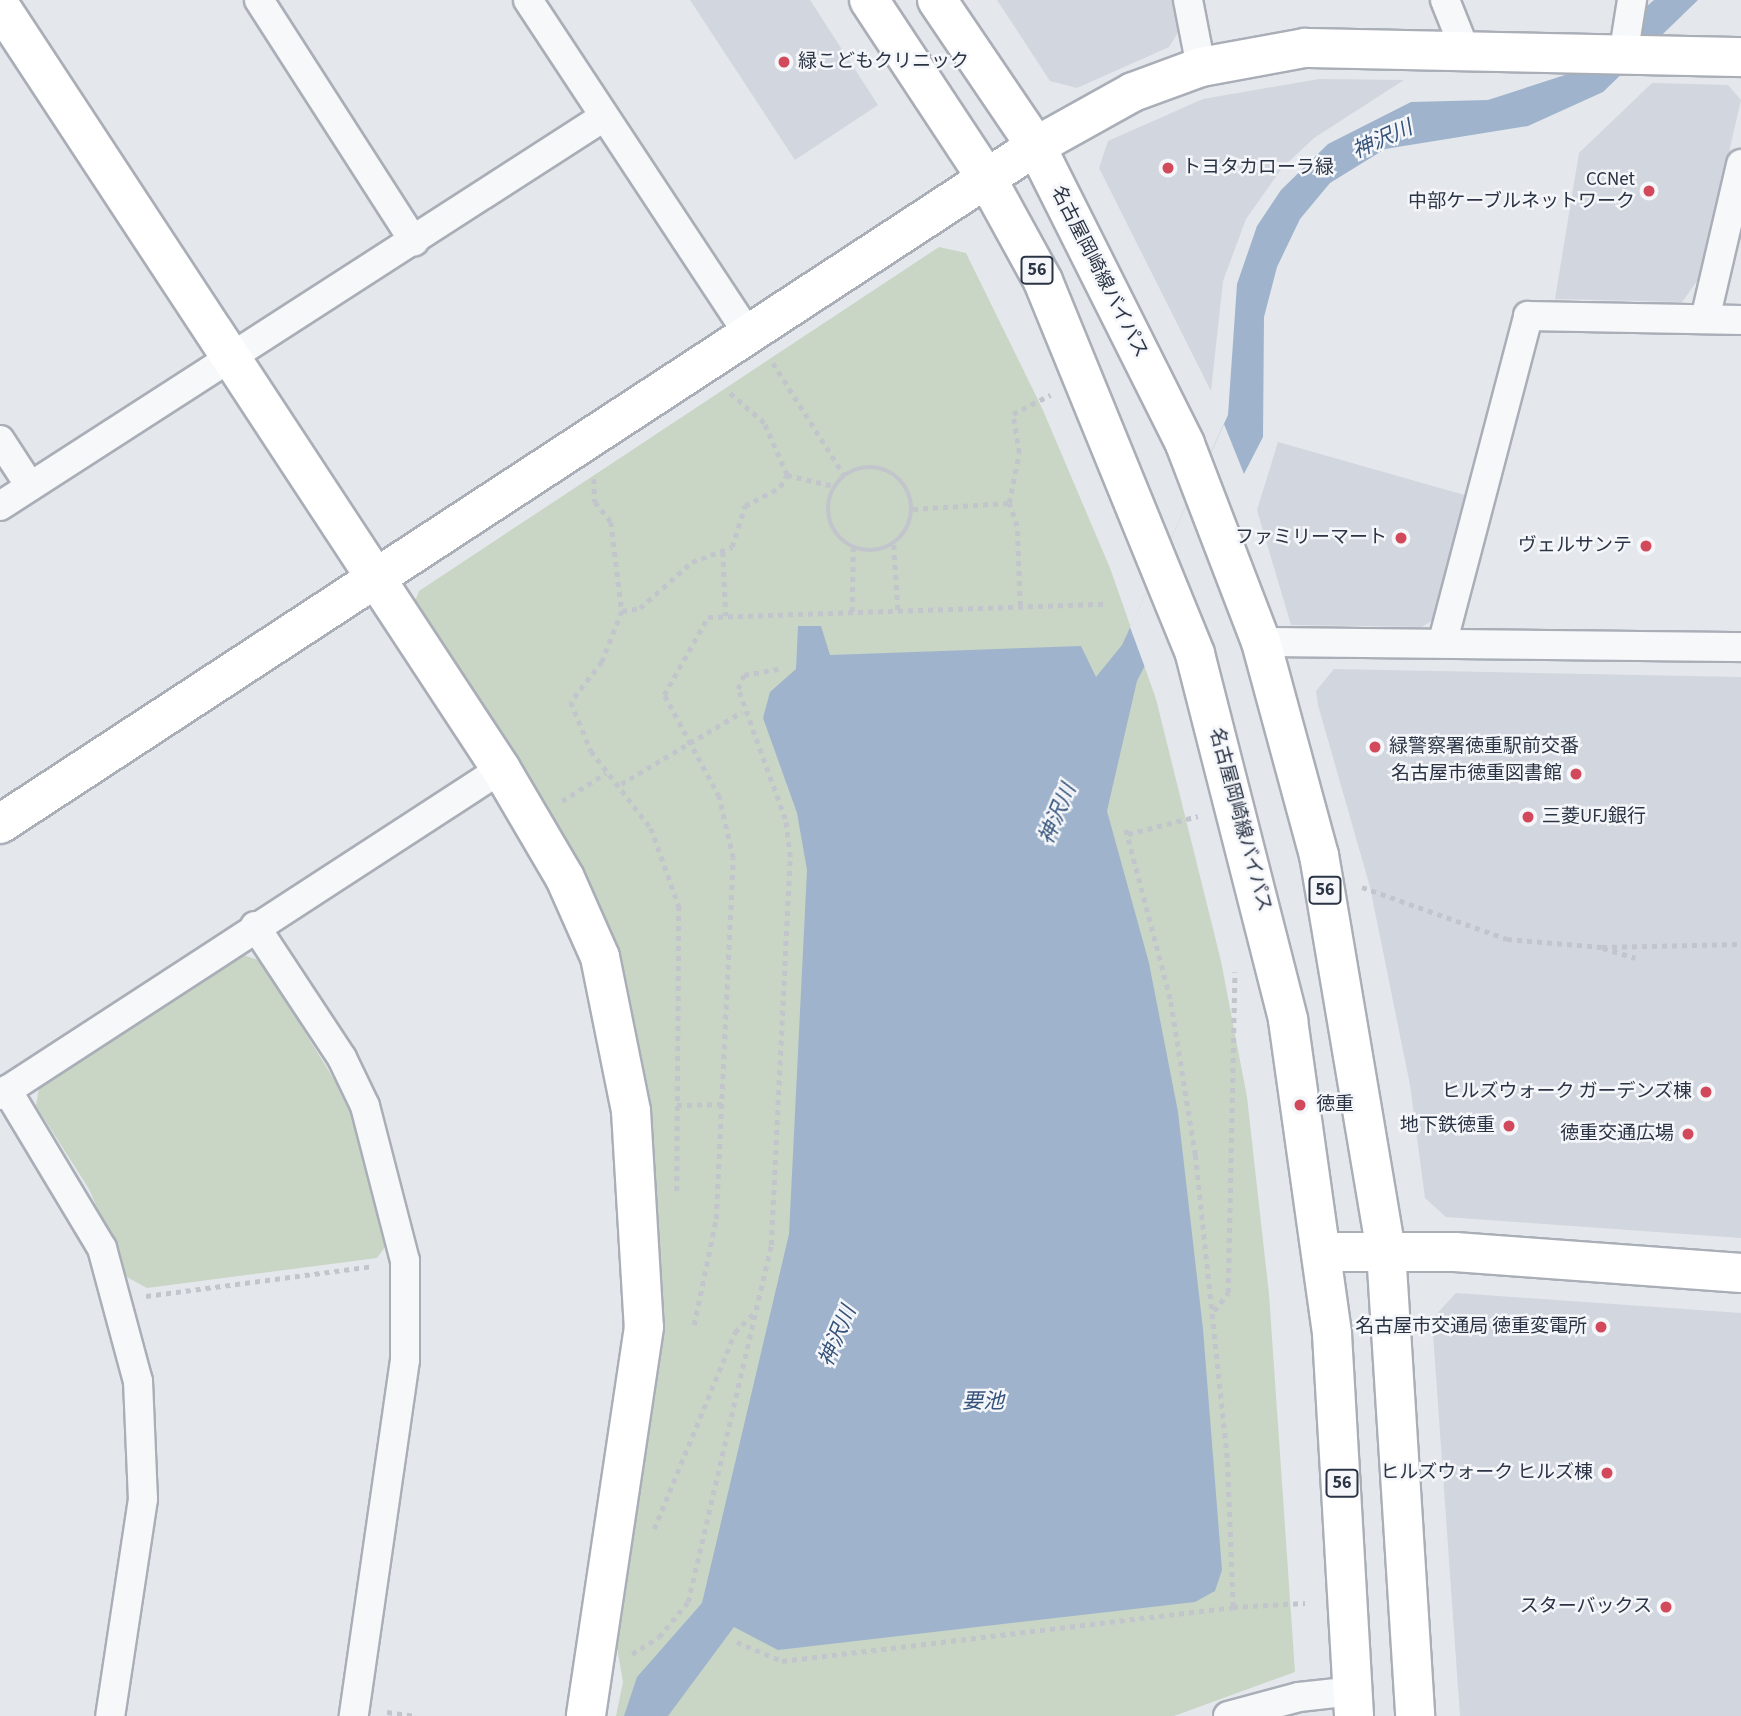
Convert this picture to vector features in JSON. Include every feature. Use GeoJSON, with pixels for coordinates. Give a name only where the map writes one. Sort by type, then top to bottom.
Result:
{"type":"FeatureCollection","features":[{"type":"Feature","properties":{"kind":"street"},"geometry":{"type":"LineString","coordinates":[[258,0],[414,240]]}},
{"type":"Feature","properties":{"kind":"street"},"geometry":{"type":"LineString","coordinates":[[528,0],[602,118],[759,346]]}},
{"type":"Feature","properties":{"kind":"street","name":"名古屋岡崎線バイパス"},"geometry":{"type":"LineString","coordinates":[[869,0],[987,179],[1046,288],[1183,625],[1273,945],[1321,1252],[1336,1379],[1354,1704]]}},
{"type":"Feature","properties":{"kind":"street","name":"名古屋岡崎線バイパス"},"geometry":{"type":"LineString","coordinates":[[937,0],[1036,146],[1199,479],[1261,642],[1319,855],[1386,1251],[1415,1716]]}},
{"type":"Feature","properties":{"kind":"street"},"geometry":{"type":"LineString","coordinates":[[1188,0],[1201,67]]}},
{"type":"Feature","properties":{"kind":"street"},"geometry":{"type":"LineString","coordinates":[[1445,0],[1465,50]]}},
{"type":"Feature","properties":{"kind":"street"},"geometry":{"type":"LineString","coordinates":[[1624,50],[1632,0]]}},
{"type":"Feature","properties":{"kind":"street"},"geometry":{"type":"LineString","coordinates":[[0,6],[501,769],[531,820],[600,957],[627,1087],[639,1208],[644,1327],[586,1716]]}},
{"type":"Feature","properties":{"kind":"street"},"geometry":{"type":"LineString","coordinates":[[0,824],[376,580],[759,346],[987,179],[1036,146],[1133,92],[1201,67],[1304,48],[1624,50],[1741,57]]}},
{"type":"Feature","properties":{"kind":"street"},"geometry":{"type":"LineString","coordinates":[[0,506],[602,118]]}},
{"type":"Feature","properties":{"kind":"street"},"geometry":{"type":"LineString","coordinates":[[1706,315],[1741,164]]}},
{"type":"Feature","properties":{"kind":"street"},"geometry":{"type":"LineString","coordinates":[[1443,640],[1528,316],[1706,315],[1741,320]]}},
{"type":"Feature","properties":{"kind":"street"},"geometry":{"type":"LineString","coordinates":[[0,440],[30,486]]}},
{"type":"Feature","properties":{"kind":"street"},"geometry":{"type":"LineString","coordinates":[[1261,642],[1443,640],[1741,647]]}},
{"type":"Feature","properties":{"kind":"street"},"geometry":{"type":"LineString","coordinates":[[110,1716],[144,1459],[138,1381],[119,1299],[77,1198],[4,1093],[255,926],[501,769]]}},
{"type":"Feature","properties":{"kind":"street"},"geometry":{"type":"LineString","coordinates":[[255,926],[342,1058],[365,1106],[405,1261],[405,1360],[354,1716]]}},
{"type":"Feature","properties":{"kind":"street"},"geometry":{"type":"LineString","coordinates":[[1321,1252],[1386,1251],[1741,1273]]}},
{"type":"Feature","properties":{"kind":"street"},"geometry":{"type":"LineString","coordinates":[[1228,1716],[1299,1697],[1354,1704]]}},
{"type":"Feature","properties":{"kind":"path"},"geometry":{"type":"LineString","coordinates":[[759,346],[844,475]]}},
{"type":"Feature","properties":{"kind":"path"},"geometry":{"type":"LineString","coordinates":[[714,384],[764,423],[787,475]]}},
{"type":"Feature","properties":{"kind":"path"},"geometry":{"type":"LineString","coordinates":[[1020,607],[1017,526],[1009,503],[1019,453],[1013,414],[1051,395]]}},
{"type":"Feature","properties":{"kind":"path"},"geometry":{"type":"LineString","coordinates":[[852,612],[853,548],[830,521],[834,486],[844,475],[884,468],[905,485],[913,509],[894,545],[898,611]]}},
{"type":"Feature","properties":{"kind":"path"},"geometry":{"type":"LineString","coordinates":[[787,475],[834,486]]}},
{"type":"Feature","properties":{"kind":"path"},"geometry":{"type":"LineString","coordinates":[[622,611],[640,608],[692,562],[732,547],[745,506],[780,487],[787,475]]}},
{"type":"Feature","properties":{"kind":"path"},"geometry":{"type":"LineString","coordinates":[[913,509],[1009,503]]}},
{"type":"Feature","properties":{"kind":"path"},"geometry":{"type":"LineString","coordinates":[[853,548],[894,545]]}},
{"type":"Feature","properties":{"kind":"path"},"geometry":{"type":"LineString","coordinates":[[723,552],[726,616]]}},
{"type":"Feature","properties":{"kind":"path"},"geometry":{"type":"LineString","coordinates":[[694,1325],[716,1219],[733,858],[719,797],[664,695],[708,617],[1105,604]]}},
{"type":"Feature","properties":{"kind":"path"},"geometry":{"type":"LineString","coordinates":[[619,1659],[659,1637],[688,1602],[756,1310],[780,1157],[790,857],[785,819],[742,712],[738,689],[744,675],[778,669]]}},
{"type":"Feature","properties":{"kind":"path"},"geometry":{"type":"LineString","coordinates":[[621,784],[689,741],[742,712]]}},
{"type":"Feature","properties":{"kind":"path"},"geometry":{"type":"LineString","coordinates":[[531,820],[606,774]]}},
{"type":"Feature","properties":{"kind":"path"},"geometry":{"type":"LineString","coordinates":[[1199,816],[1127,831],[1170,999],[1214,1311],[1236,1569],[1233,1607]]}},
{"type":"Feature","properties":{"kind":"path"},"geometry":{"type":"LineString","coordinates":[[1357,886],[1390,893],[1460,926],[1507,939],[1602,947],[1635,958]]}},
{"type":"Feature","properties":{"kind":"path"},"geometry":{"type":"LineString","coordinates":[[1602,947],[1629,942],[1741,944]]}},
{"type":"Feature","properties":{"kind":"path"},"geometry":{"type":"LineString","coordinates":[[1214,1311],[1228,1293],[1235,972]]}},
{"type":"Feature","properties":{"kind":"path"},"geometry":{"type":"LineString","coordinates":[[677,1105],[722,1104]]}},
{"type":"Feature","properties":{"kind":"path"},"geometry":{"type":"LineString","coordinates":[[119,1299],[405,1261]]}},
{"type":"Feature","properties":{"kind":"path"},"geometry":{"type":"LineString","coordinates":[[645,1541],[660,1520],[735,1332],[756,1310]]}},
{"type":"Feature","properties":{"kind":"path"},"geometry":{"type":"LineString","coordinates":[[737,1642],[782,1661],[1227,1612],[1233,1607],[1305,1603]]}},
{"type":"Feature","properties":{"kind":"shaded area"},"geometry":{"type":"Polygon","coordinates":[[[690,0],[810,0],[878,105],[795,160],[690,0]]]}},
{"type":"Feature","properties":{"kind":"shaded area"},"geometry":{"type":"Polygon","coordinates":[[[997,0],[1173,0],[1179,31],[1169,47],[1077,88],[1050,81],[997,0]]]}},
{"type":"Feature","properties":{"kind":"shaded area"},"geometry":{"type":"Polygon","coordinates":[[[1319,79],[1404,80],[1314,138],[1282,168],[1246,219],[1223,281],[1211,391],[1099,168],[1108,141],[1203,99],[1319,79]]]}},
{"type":"Feature","properties":{"kind":"shaded area"},"geometry":{"type":"Polygon","coordinates":[[[1652,83],[1728,85],[1741,100],[1700,277],[1682,302],[1555,299],[1579,153],[1652,83]]]}},
{"type":"Feature","properties":{"kind":"shaded area"},"geometry":{"type":"Polygon","coordinates":[[[1278,442],[1468,496],[1437,617],[1422,627],[1291,625],[1257,510],[1278,442]]]}},
{"type":"Feature","properties":{"kind":"shaded area"},"geometry":{"type":"Polygon","coordinates":[[[1334,669],[1741,677],[1741,1238],[1446,1217],[1425,1198],[1410,1085],[1370,887],[1318,705],[1316,691],[1334,669]]]}},
{"type":"Feature","properties":{"kind":"shaded area","name":"ヒルズウォーク ヒルズ棟"},"geometry":{"type":"Polygon","coordinates":[[[1456,1293],[1741,1313],[1741,1716],[1460,1716],[1432,1319],[1456,1293]]]}},
{"type":"Feature","properties":{"kind":"green space"},"geometry":{"type":"Polygon","coordinates":[[[939,247],[966,253],[1042,408],[1110,568],[1156,699],[1221,961],[1247,1097],[1269,1294],[1295,1672],[1174,1716],[616,1716],[623,1682],[615,1636],[660,1324],[642,1081],[625,984],[613,944],[413,606],[419,591],[939,247]]]}},
{"type":"Feature","properties":{"kind":"green space"},"geometry":{"type":"Polygon","coordinates":[[[243,955],[261,961],[335,1081],[362,1139],[388,1243],[377,1258],[147,1288],[127,1277],[89,1189],[36,1106],[39,1088],[243,955]]]}},
{"type":"Feature","properties":{"kind":"water","name":"要池"},"geometry":{"type":"Polygon","coordinates":[[[1654,0],[1698,0],[1603,92],[1528,126],[1385,149],[1330,183],[1300,219],[1277,267],[1264,317],[1263,437],[1137,681],[1107,811],[1149,963],[1178,1112],[1203,1329],[1222,1570],[1215,1591],[1195,1602],[778,1650],[734,1627],[668,1716],[624,1716],[637,1677],[702,1603],[789,1234],[807,870],[797,813],[763,718],[770,692],[796,669],[798,626],[821,626],[830,655],[1081,646],[1096,677],[1122,645],[1228,415],[1237,284],[1257,226],[1281,190],[1328,144],[1411,102],[1488,100],[1568,74],[1654,0]]]}},
{"type":"Feature","properties":{"kind":"pier"},"geometry":{"type":"Polygon","coordinates":[[[1224,424],[1246,479],[1147,673],[1130,627],[1224,424]]]}},
{"type":"Feature","properties":{"kind":"place","name":"緑こどもクリニック"},"geometry":{"type":"Point","coordinates":[784,62]}},
{"type":"Feature","properties":{"kind":"place","name":"トヨタカローラ緑"},"geometry":{"type":"Point","coordinates":[1168,168]}},
{"type":"Feature","properties":{"kind":"place","name":"CCNet 中部ケーブルネットワーク"},"geometry":{"type":"Point","coordinates":[1649,191]}},
{"type":"Feature","properties":{"kind":"place","name":"ファミリーマート"},"geometry":{"type":"Point","coordinates":[1401,538]}},
{"type":"Feature","properties":{"kind":"place","name":"ヴェルサンテ"},"geometry":{"type":"Point","coordinates":[1646,546]}},
{"type":"Feature","properties":{"kind":"place","name":"緑警察署徳重駅前交番"},"geometry":{"type":"Point","coordinates":[1375,747]}},
{"type":"Feature","properties":{"kind":"place","name":"名古屋市徳重図書館"},"geometry":{"type":"Point","coordinates":[1576,774]}},
{"type":"Feature","properties":{"kind":"place","name":"三菱UFJ銀行"},"geometry":{"type":"Point","coordinates":[1528,817]}},
{"type":"Feature","properties":{"kind":"place","name":"ヒルズウォーク ガーデンズ棟"},"geometry":{"type":"Point","coordinates":[1706,1092]}},
{"type":"Feature","properties":{"kind":"place","name":"徳重"},"geometry":{"type":"Point","coordinates":[1300,1105]}},
{"type":"Feature","properties":{"kind":"place","name":"地下鉄徳重"},"geometry":{"type":"Point","coordinates":[1509,1126]}},
{"type":"Feature","properties":{"kind":"place","name":"徳重交通広場"},"geometry":{"type":"Point","coordinates":[1688,1134]}},
{"type":"Feature","properties":{"kind":"place","name":"名古屋市交通局 徳重変電所"},"geometry":{"type":"Point","coordinates":[1601,1327]}},
{"type":"Feature","properties":{"kind":"place","name":"ヒルズウォーク ヒルズ棟"},"geometry":{"type":"Point","coordinates":[1607,1473]}},
{"type":"Feature","properties":{"kind":"place","name":"スターバックス"},"geometry":{"type":"Point","coordinates":[1666,1607]}},
{"type":"Feature","properties":{"kind":"water label","name":"神沢川"},"geometry":{"type":"Point","coordinates":[1382,139]}},
{"type":"Feature","properties":{"kind":"water label","name":"神沢川"},"geometry":{"type":"Point","coordinates":[1057,814]}},
{"type":"Feature","properties":{"kind":"water label","name":"神沢川"},"geometry":{"type":"Point","coordinates":[837,1336]}}]}
